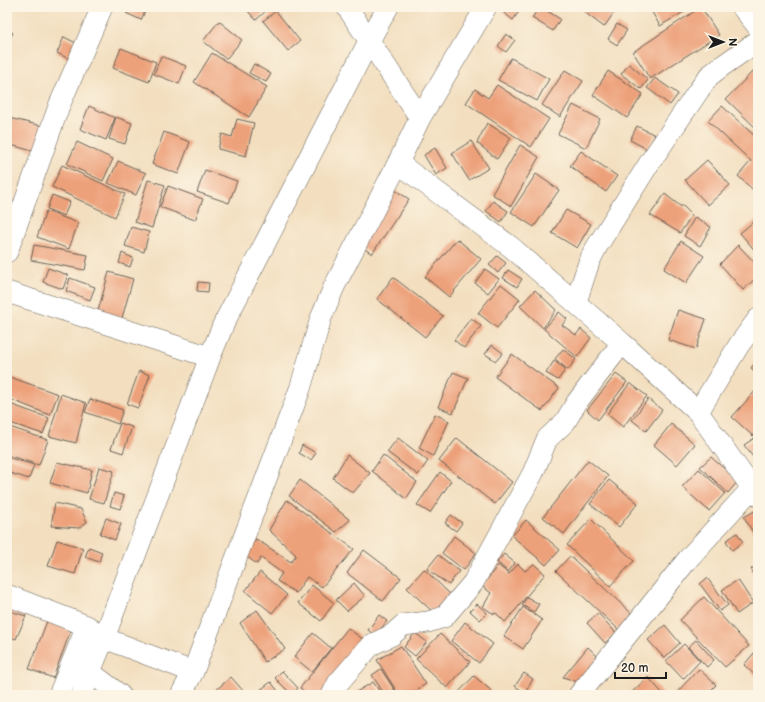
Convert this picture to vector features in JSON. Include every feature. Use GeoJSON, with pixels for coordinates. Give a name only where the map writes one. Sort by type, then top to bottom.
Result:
{"type":"FeatureCollection","features":[{"type":"Feature","properties":{"kind":"street"},"geometry":{"type":"LineString","coordinates":[[7,252],[58,106],[102,7]]}},
{"type":"Feature","properties":{"kind":"street"},"geometry":{"type":"LineString","coordinates":[[347,7],[420,118]]}},
{"type":"Feature","properties":{"kind":"street"},"geometry":{"type":"LineString","coordinates":[[82,695],[224,323],[369,41],[388,7]]}},
{"type":"Feature","properties":{"kind":"street"},"geometry":{"type":"LineString","coordinates":[[181,695],[194,672],[300,389],[321,318],[334,287],[420,118],[486,7]]}},
{"type":"Feature","properties":{"kind":"street"},"geometry":{"type":"LineString","coordinates":[[742,7],[758,27]]}},
{"type":"Feature","properties":{"kind":"street"},"geometry":{"type":"LineString","coordinates":[[576,302],[589,262],[596,248],[642,174],[698,90],[709,76],[758,41]]}},
{"type":"Feature","properties":{"kind":"street"},"geometry":{"type":"LineString","coordinates":[[398,163],[511,247],[576,302],[698,412],[755,491],[688,559],[579,695]]}},
{"type":"Feature","properties":{"kind":"street"},"geometry":{"type":"LineString","coordinates":[[7,292],[210,357]]}},
{"type":"Feature","properties":{"kind":"street"},"geometry":{"type":"LineString","coordinates":[[698,412],[739,345],[758,319]]}},
{"type":"Feature","properties":{"kind":"street"},"geometry":{"type":"LineString","coordinates":[[332,695],[338,683],[371,645],[392,635],[403,625],[428,622],[444,617],[473,583],[533,473],[547,439],[565,422],[577,402],[622,343]]}},
{"type":"Feature","properties":{"kind":"street"},"geometry":{"type":"LineString","coordinates":[[7,596],[87,626],[104,638],[194,672]]}},
{"type":"Feature","properties":{"kind":"street"},"geometry":{"type":"LineString","coordinates":[[59,695],[87,626]]}},
{"type":"Feature","properties":{"kind":"street"},"geometry":{"type":"LineString","coordinates":[[90,672],[120,695]]}},
{"type":"Feature","properties":{"kind":"building"},"geometry":{"type":"Polygon","coordinates":[[[129,7],[147,7],[141,20],[126,13],[129,7]]]}},
{"type":"Feature","properties":{"kind":"building"},"geometry":{"type":"Polygon","coordinates":[[[250,7],[267,7],[268,9],[256,20],[247,10],[250,7]]]}},
{"type":"Feature","properties":{"kind":"building"},"geometry":{"type":"Polygon","coordinates":[[[507,7],[522,7],[513,20],[503,12],[507,7]]]}},
{"type":"Feature","properties":{"kind":"building"},"geometry":{"type":"Polygon","coordinates":[[[539,7],[560,19],[553,31],[532,18],[539,7]]]}},
{"type":"Feature","properties":{"kind":"building"},"geometry":{"type":"Polygon","coordinates":[[[586,7],[618,7],[604,27],[583,11],[586,7]]]}},
{"type":"Feature","properties":{"kind":"building"},"geometry":{"type":"Polygon","coordinates":[[[649,7],[692,7],[660,26],[649,7]]]}},
{"type":"Feature","properties":{"kind":"building"},"geometry":{"type":"Polygon","coordinates":[[[701,7],[719,35],[650,79],[633,52],[701,7]]]}},
{"type":"Feature","properties":{"kind":"building"},"geometry":{"type":"Polygon","coordinates":[[[276,11],[300,41],[288,51],[263,21],[276,11]]]}},
{"type":"Feature","properties":{"kind":"building"},"geometry":{"type":"Polygon","coordinates":[[[219,21],[242,40],[226,59],[203,41],[219,21]]]}},
{"type":"Feature","properties":{"kind":"building"},"geometry":{"type":"Polygon","coordinates":[[[617,24],[627,30],[617,45],[608,39],[617,24]]]}},
{"type":"Feature","properties":{"kind":"building"},"geometry":{"type":"Polygon","coordinates":[[[7,29],[13,33],[7,43],[7,29]]]}},
{"type":"Feature","properties":{"kind":"building"},"geometry":{"type":"Polygon","coordinates":[[[506,34],[515,40],[506,52],[498,46],[506,34]]]}},
{"type":"Feature","properties":{"kind":"building"},"geometry":{"type":"Polygon","coordinates":[[[64,37],[76,43],[69,59],[57,53],[64,37]]]}},
{"type":"Feature","properties":{"kind":"building"},"geometry":{"type":"Polygon","coordinates":[[[121,48],[156,62],[149,82],[113,68],[121,48]]]}},
{"type":"Feature","properties":{"kind":"building"},"geometry":{"type":"Polygon","coordinates":[[[212,53],[267,87],[249,117],[194,82],[212,53]]]}},
{"type":"Feature","properties":{"kind":"building"},"geometry":{"type":"Polygon","coordinates":[[[161,56],[186,66],[179,84],[154,74],[161,56]]]}},
{"type":"Feature","properties":{"kind":"building"},"geometry":{"type":"Polygon","coordinates":[[[511,58],[549,79],[537,101],[498,80],[511,58]]]}},
{"type":"Feature","properties":{"kind":"building"},"geometry":{"type":"Polygon","coordinates":[[[254,64],[271,74],[266,82],[249,73],[254,64]]]}},
{"type":"Feature","properties":{"kind":"building"},"geometry":{"type":"Polygon","coordinates":[[[629,64],[648,80],[641,89],[621,74],[629,64]]]}},
{"type":"Feature","properties":{"kind":"building"},"geometry":{"type":"Polygon","coordinates":[[[756,68],[758,70],[758,130],[726,99],[756,68]]]}},
{"type":"Feature","properties":{"kind":"building"},"geometry":{"type":"Polygon","coordinates":[[[565,70],[583,81],[560,117],[542,105],[565,70]]]}},
{"type":"Feature","properties":{"kind":"building"},"geometry":{"type":"Polygon","coordinates":[[[608,71],[643,94],[627,118],[593,95],[608,71]]]}},
{"type":"Feature","properties":{"kind":"building"},"geometry":{"type":"Polygon","coordinates":[[[655,78],[678,94],[670,105],[647,88],[655,78]]]}},
{"type":"Feature","properties":{"kind":"building"},"geometry":{"type":"Polygon","coordinates":[[[497,85],[549,119],[531,147],[466,103],[475,89],[488,98],[497,85]]]}},
{"type":"Feature","properties":{"kind":"building"},"geometry":{"type":"Polygon","coordinates":[[[573,105],[600,119],[586,148],[558,134],[573,105]]]}},
{"type":"Feature","properties":{"kind":"building"},"geometry":{"type":"Polygon","coordinates":[[[89,106],[115,118],[106,140],[80,129],[89,106]]]}},
{"type":"Feature","properties":{"kind":"building"},"geometry":{"type":"Polygon","coordinates":[[[722,106],[758,139],[758,185],[753,190],[738,176],[751,161],[708,121],[722,106]]]}},
{"type":"Feature","properties":{"kind":"building"},"geometry":{"type":"Polygon","coordinates":[[[116,117],[132,123],[125,144],[109,139],[116,117]]]}},
{"type":"Feature","properties":{"kind":"building"},"geometry":{"type":"Polygon","coordinates":[[[9,118],[42,126],[36,152],[7,144],[7,126],[9,118]]]}},
{"type":"Feature","properties":{"kind":"building"},"geometry":{"type":"Polygon","coordinates":[[[237,119],[254,123],[246,156],[218,149],[222,134],[232,137],[237,119]]]}},
{"type":"Feature","properties":{"kind":"building"},"geometry":{"type":"Polygon","coordinates":[[[487,123],[511,138],[497,159],[477,143],[487,123]]]}},
{"type":"Feature","properties":{"kind":"building"},"geometry":{"type":"Polygon","coordinates":[[[637,126],[655,135],[647,149],[630,140],[637,126]]]}},
{"type":"Feature","properties":{"kind":"building"},"geometry":{"type":"Polygon","coordinates":[[[164,132],[190,142],[178,174],[152,164],[164,132]]]}},
{"type":"Feature","properties":{"kind":"building"},"geometry":{"type":"Polygon","coordinates":[[[471,141],[489,168],[469,180],[452,153],[471,141]]]}},
{"type":"Feature","properties":{"kind":"building"},"geometry":{"type":"Polygon","coordinates":[[[77,142],[113,159],[103,181],[67,164],[77,142]]]}},
{"type":"Feature","properties":{"kind":"building"},"geometry":{"type":"Polygon","coordinates":[[[520,145],[539,157],[511,206],[492,194],[520,145]]]}},
{"type":"Feature","properties":{"kind":"building"},"geometry":{"type":"Polygon","coordinates":[[[435,148],[447,168],[436,175],[424,155],[435,148]]]}},
{"type":"Feature","properties":{"kind":"building"},"geometry":{"type":"Polygon","coordinates":[[[581,151],[617,176],[606,192],[570,166],[581,151]]]}},
{"type":"Feature","properties":{"kind":"building"},"geometry":{"type":"Polygon","coordinates":[[[707,160],[730,185],[708,205],[685,180],[707,160]]]}},
{"type":"Feature","properties":{"kind":"building"},"geometry":{"type":"Polygon","coordinates":[[[118,161],[146,173],[136,195],[108,183],[118,161]]]}},
{"type":"Feature","properties":{"kind":"building"},"geometry":{"type":"Polygon","coordinates":[[[62,165],[125,194],[115,217],[52,187],[62,165]]]}},
{"type":"Feature","properties":{"kind":"building"},"geometry":{"type":"Polygon","coordinates":[[[205,170],[237,181],[229,203],[197,192],[205,170]]]}},
{"type":"Feature","properties":{"kind":"building"},"geometry":{"type":"Polygon","coordinates":[[[536,174],[559,190],[534,227],[511,212],[536,174]]]}},
{"type":"Feature","properties":{"kind":"building"},"geometry":{"type":"Polygon","coordinates":[[[148,180],[165,185],[152,228],[135,222],[148,180]]]}},
{"type":"Feature","properties":{"kind":"building"},"geometry":{"type":"Polygon","coordinates":[[[168,186],[203,199],[195,220],[160,207],[168,186]]]}},
{"type":"Feature","properties":{"kind":"building"},"geometry":{"type":"Polygon","coordinates":[[[395,190],[409,199],[372,254],[358,244],[395,190]]]}},
{"type":"Feature","properties":{"kind":"building"},"geometry":{"type":"Polygon","coordinates":[[[665,194],[680,206],[683,206],[692,215],[680,233],[650,215],[665,194]]]}},
{"type":"Feature","properties":{"kind":"building"},"geometry":{"type":"Polygon","coordinates":[[[52,195],[70,202],[64,216],[47,209],[52,195]]]}},
{"type":"Feature","properties":{"kind":"building"},"geometry":{"type":"Polygon","coordinates":[[[493,201],[508,211],[501,222],[486,211],[493,201]]]}},
{"type":"Feature","properties":{"kind":"building"},"geometry":{"type":"Polygon","coordinates":[[[566,210],[591,224],[577,248],[552,233],[566,210]]]}},
{"type":"Feature","properties":{"kind":"building"},"geometry":{"type":"Polygon","coordinates":[[[46,211],[78,223],[69,249],[37,237],[46,211]]]}},
{"type":"Feature","properties":{"kind":"building"},"geometry":{"type":"Polygon","coordinates":[[[695,217],[711,227],[700,246],[684,236],[695,217]]]}},
{"type":"Feature","properties":{"kind":"building"},"geometry":{"type":"Polygon","coordinates":[[[758,218],[758,254],[740,233],[758,218]]]}},
{"type":"Feature","properties":{"kind":"building"},"geometry":{"type":"Polygon","coordinates":[[[131,227],[149,232],[144,252],[125,246],[131,227]]]}},
{"type":"Feature","properties":{"kind":"building"},"geometry":{"type":"Polygon","coordinates":[[[457,239],[481,259],[449,297],[425,277],[457,239]]]}},
{"type":"Feature","properties":{"kind":"building"},"geometry":{"type":"Polygon","coordinates":[[[681,241],[704,256],[686,283],[664,269],[681,241]]]}},
{"type":"Feature","properties":{"kind":"building"},"geometry":{"type":"Polygon","coordinates":[[[34,245],[88,255],[85,270],[31,260],[34,245]]]}},
{"type":"Feature","properties":{"kind":"building"},"geometry":{"type":"Polygon","coordinates":[[[738,245],[758,266],[758,276],[743,290],[720,264],[738,245]]]}},
{"type":"Feature","properties":{"kind":"building"},"geometry":{"type":"Polygon","coordinates":[[[122,253],[133,258],[130,267],[119,263],[122,253]]]}},
{"type":"Feature","properties":{"kind":"building"},"geometry":{"type":"Polygon","coordinates":[[[497,256],[506,263],[498,273],[489,265],[497,256]]]}},
{"type":"Feature","properties":{"kind":"building"},"geometry":{"type":"Polygon","coordinates":[[[48,268],[68,275],[63,289],[43,282],[48,268]]]}},
{"type":"Feature","properties":{"kind":"building"},"geometry":{"type":"Polygon","coordinates":[[[485,269],[499,279],[488,293],[475,283],[485,269]]]}},
{"type":"Feature","properties":{"kind":"building"},"geometry":{"type":"Polygon","coordinates":[[[508,270],[522,279],[517,287],[503,278],[508,270]]]}},
{"type":"Feature","properties":{"kind":"building"},"geometry":{"type":"Polygon","coordinates":[[[109,272],[133,279],[122,318],[98,311],[109,272]]]}},
{"type":"Feature","properties":{"kind":"building"},"geometry":{"type":"Polygon","coordinates":[[[393,277],[443,316],[425,337],[377,299],[393,277]]]}},
{"type":"Feature","properties":{"kind":"building"},"geometry":{"type":"Polygon","coordinates":[[[70,278],[95,287],[90,300],[66,291],[70,278]]]}},
{"type":"Feature","properties":{"kind":"building"},"geometry":{"type":"Polygon","coordinates":[[[198,282],[209,283],[208,292],[197,291],[198,282]]]}},
{"type":"Feature","properties":{"kind":"building"},"geometry":{"type":"Polygon","coordinates":[[[501,284],[520,299],[497,328],[478,313],[501,284]]]}},
{"type":"Feature","properties":{"kind":"building"},"geometry":{"type":"Polygon","coordinates":[[[535,290],[556,310],[543,328],[520,306],[535,290]]]}},
{"type":"Feature","properties":{"kind":"building"},"geometry":{"type":"Polygon","coordinates":[[[678,310],[706,319],[696,349],[668,340],[678,310]]]}},
{"type":"Feature","properties":{"kind":"building"},"geometry":{"type":"Polygon","coordinates":[[[559,312],[567,319],[562,325],[576,335],[581,329],[591,338],[577,357],[544,329],[559,312]]]}},
{"type":"Feature","properties":{"kind":"building"},"geometry":{"type":"Polygon","coordinates":[[[471,318],[481,326],[464,348],[454,340],[471,318]]]}},
{"type":"Feature","properties":{"kind":"building"},"geometry":{"type":"Polygon","coordinates":[[[492,345],[503,353],[496,361],[485,354],[492,345]]]}},
{"type":"Feature","properties":{"kind":"building"},"geometry":{"type":"Polygon","coordinates":[[[563,349],[576,359],[568,370],[555,359],[563,349]]]}},
{"type":"Feature","properties":{"kind":"building"},"geometry":{"type":"Polygon","coordinates":[[[512,354],[559,388],[542,411],[495,377],[512,354]]]}},
{"type":"Feature","properties":{"kind":"building"},"geometry":{"type":"Polygon","coordinates":[[[758,360],[758,374],[751,368],[758,360]]]}},
{"type":"Feature","properties":{"kind":"building"},"geometry":{"type":"Polygon","coordinates":[[[554,361],[566,369],[558,380],[546,373],[554,361]]]}},
{"type":"Feature","properties":{"kind":"building"},"geometry":{"type":"Polygon","coordinates":[[[139,371],[150,375],[138,408],[127,404],[139,371]]]}},
{"type":"Feature","properties":{"kind":"building"},"geometry":{"type":"Polygon","coordinates":[[[453,372],[468,378],[453,413],[438,407],[453,372]]]}},
{"type":"Feature","properties":{"kind":"building"},"geometry":{"type":"Polygon","coordinates":[[[616,374],[627,382],[598,420],[587,410],[616,374]]]}},
{"type":"Feature","properties":{"kind":"building"},"geometry":{"type":"Polygon","coordinates":[[[7,376],[58,394],[50,415],[7,398],[7,376]]]}},
{"type":"Feature","properties":{"kind":"building"},"geometry":{"type":"Polygon","coordinates":[[[630,383],[647,396],[623,427],[607,414],[630,383]]]}},
{"type":"Feature","properties":{"kind":"building"},"geometry":{"type":"Polygon","coordinates":[[[758,388],[758,431],[753,436],[732,417],[758,388]]]}},
{"type":"Feature","properties":{"kind":"building"},"geometry":{"type":"Polygon","coordinates":[[[61,394],[86,403],[76,443],[49,436],[61,394]]]}},
{"type":"Feature","properties":{"kind":"building"},"geometry":{"type":"Polygon","coordinates":[[[90,399],[123,410],[118,424],[85,412],[90,399]]]}},
{"type":"Feature","properties":{"kind":"building"},"geometry":{"type":"Polygon","coordinates":[[[648,399],[662,410],[646,431],[632,420],[648,399]]]}},
{"type":"Feature","properties":{"kind":"building"},"geometry":{"type":"Polygon","coordinates":[[[7,403],[49,418],[43,434],[7,422],[7,403]]]}},
{"type":"Feature","properties":{"kind":"building"},"geometry":{"type":"Polygon","coordinates":[[[435,414],[449,421],[433,456],[419,448],[435,414]]]}},
{"type":"Feature","properties":{"kind":"building"},"geometry":{"type":"Polygon","coordinates":[[[120,423],[132,427],[123,453],[111,449],[120,423]]]}},
{"type":"Feature","properties":{"kind":"building"},"geometry":{"type":"Polygon","coordinates":[[[671,424],[695,444],[677,465],[654,445],[671,424]]]}},
{"type":"Feature","properties":{"kind":"building"},"geometry":{"type":"Polygon","coordinates":[[[7,426],[48,440],[39,465],[7,455],[7,426]]]}},
{"type":"Feature","properties":{"kind":"building"},"geometry":{"type":"Polygon","coordinates":[[[756,437],[758,441],[758,453],[753,457],[744,445],[756,437]]]}},
{"type":"Feature","properties":{"kind":"building"},"geometry":{"type":"Polygon","coordinates":[[[398,438],[428,461],[418,475],[387,452],[398,438]]]}},
{"type":"Feature","properties":{"kind":"building"},"geometry":{"type":"Polygon","coordinates":[[[457,438],[512,482],[495,504],[439,461],[457,438]]]}},
{"type":"Feature","properties":{"kind":"building"},"geometry":{"type":"Polygon","coordinates":[[[302,445],[316,453],[311,460],[299,453],[302,445]]]}},
{"type":"Feature","properties":{"kind":"building"},"geometry":{"type":"Polygon","coordinates":[[[347,455],[370,473],[353,493],[333,478],[347,455]]]}},
{"type":"Feature","properties":{"kind":"building"},"geometry":{"type":"Polygon","coordinates":[[[383,455],[417,482],[406,499],[372,471],[383,455]]]}},
{"type":"Feature","properties":{"kind":"building"},"geometry":{"type":"Polygon","coordinates":[[[7,457],[34,465],[29,479],[7,472],[7,457]]]}},
{"type":"Feature","properties":{"kind":"building"},"geometry":{"type":"Polygon","coordinates":[[[711,457],[738,481],[728,493],[700,467],[711,457]]]}},
{"type":"Feature","properties":{"kind":"building"},"geometry":{"type":"Polygon","coordinates":[[[588,460],[608,476],[564,534],[543,517],[588,460]]]}},
{"type":"Feature","properties":{"kind":"building"},"geometry":{"type":"Polygon","coordinates":[[[57,462],[92,470],[87,493],[50,483],[57,462]]]}},
{"type":"Feature","properties":{"kind":"building"},"geometry":{"type":"Polygon","coordinates":[[[99,467],[114,471],[104,503],[89,499],[99,467]]]}},
{"type":"Feature","properties":{"kind":"building"},"geometry":{"type":"Polygon","coordinates":[[[699,469],[725,493],[709,511],[682,487],[699,469]]]}},
{"type":"Feature","properties":{"kind":"building"},"geometry":{"type":"Polygon","coordinates":[[[440,472],[451,481],[430,513],[417,505],[440,472]]]}},
{"type":"Feature","properties":{"kind":"building"},"geometry":{"type":"Polygon","coordinates":[[[300,480],[350,520],[336,532],[289,496],[300,480]]]}},
{"type":"Feature","properties":{"kind":"building"},"geometry":{"type":"Polygon","coordinates":[[[609,480],[638,503],[619,527],[590,504],[609,480]]]}},
{"type":"Feature","properties":{"kind":"building"},"geometry":{"type":"Polygon","coordinates":[[[114,493],[124,496],[120,509],[110,506],[114,493]]]}},
{"type":"Feature","properties":{"kind":"building"},"geometry":{"type":"Polygon","coordinates":[[[287,500],[354,549],[322,587],[307,577],[296,593],[277,581],[282,573],[261,558],[257,564],[244,555],[256,539],[291,562],[296,555],[269,530],[287,500]]]}},
{"type":"Feature","properties":{"kind":"building"},"geometry":{"type":"Polygon","coordinates":[[[55,503],[81,509],[87,522],[79,528],[51,526],[55,503]]]}},
{"type":"Feature","properties":{"kind":"building"},"geometry":{"type":"Polygon","coordinates":[[[758,509],[758,541],[744,517],[758,509]]]}},
{"type":"Feature","properties":{"kind":"building"},"geometry":{"type":"Polygon","coordinates":[[[451,515],[462,523],[456,531],[445,523],[451,515]]]}},
{"type":"Feature","properties":{"kind":"building"},"geometry":{"type":"Polygon","coordinates":[[[106,518],[121,524],[115,540],[100,534],[106,518]]]}},
{"type":"Feature","properties":{"kind":"building"},"geometry":{"type":"Polygon","coordinates":[[[591,519],[634,561],[610,586],[567,545],[591,519]]]}},
{"type":"Feature","properties":{"kind":"building"},"geometry":{"type":"Polygon","coordinates":[[[526,520],[560,550],[546,565],[512,536],[526,520]]]}},
{"type":"Feature","properties":{"kind":"building"},"geometry":{"type":"Polygon","coordinates":[[[737,533],[743,542],[732,550],[726,541],[737,533]]]}},
{"type":"Feature","properties":{"kind":"building"},"geometry":{"type":"Polygon","coordinates":[[[454,536],[476,553],[464,570],[442,553],[454,536]]]}},
{"type":"Feature","properties":{"kind":"building"},"geometry":{"type":"Polygon","coordinates":[[[57,540],[83,548],[75,574],[48,566],[57,540]]]}},
{"type":"Feature","properties":{"kind":"building"},"geometry":{"type":"Polygon","coordinates":[[[89,547],[102,552],[99,562],[85,557],[89,547]]]}},
{"type":"Feature","properties":{"kind":"building"},"geometry":{"type":"Polygon","coordinates":[[[364,550],[401,578],[383,601],[347,573],[364,550]]]}},
{"type":"Feature","properties":{"kind":"building"},"geometry":{"type":"Polygon","coordinates":[[[504,554],[515,563],[508,572],[497,562],[504,554]]]}},
{"type":"Feature","properties":{"kind":"building"},"geometry":{"type":"Polygon","coordinates":[[[438,555],[459,571],[449,585],[427,569],[438,555]]]}},
{"type":"Feature","properties":{"kind":"building"},"geometry":{"type":"Polygon","coordinates":[[[570,556],[631,613],[619,630],[556,571],[570,556]]]}},
{"type":"Feature","properties":{"kind":"building"},"geometry":{"type":"Polygon","coordinates":[[[518,564],[525,571],[534,564],[545,574],[505,622],[496,613],[494,614],[483,607],[491,593],[482,586],[498,565],[509,574],[518,564]]]}},
{"type":"Feature","properties":{"kind":"building"},"geometry":{"type":"Polygon","coordinates":[[[758,565],[758,581],[751,569],[758,565]]]}},
{"type":"Feature","properties":{"kind":"building"},"geometry":{"type":"Polygon","coordinates":[[[424,569],[451,595],[434,613],[407,588],[424,569]]]}},
{"type":"Feature","properties":{"kind":"building"},"geometry":{"type":"Polygon","coordinates":[[[260,572],[287,595],[272,613],[245,591],[260,572]]]}},
{"type":"Feature","properties":{"kind":"building"},"geometry":{"type":"Polygon","coordinates":[[[707,578],[728,605],[720,611],[700,584],[707,578]]]}},
{"type":"Feature","properties":{"kind":"building"},"geometry":{"type":"Polygon","coordinates":[[[738,580],[753,603],[737,614],[722,590],[738,580]]]}},
{"type":"Feature","properties":{"kind":"building"},"geometry":{"type":"Polygon","coordinates":[[[354,583],[365,596],[347,611],[336,600],[354,583]]]}},
{"type":"Feature","properties":{"kind":"building"},"geometry":{"type":"Polygon","coordinates":[[[312,585],[334,603],[321,621],[298,603],[312,585]]]}},
{"type":"Feature","properties":{"kind":"building"},"geometry":{"type":"Polygon","coordinates":[[[527,597],[539,604],[534,612],[522,605],[527,597]]]}},
{"type":"Feature","properties":{"kind":"building"},"geometry":{"type":"Polygon","coordinates":[[[704,597],[749,646],[725,667],[680,620],[704,597]]]}},
{"type":"Feature","properties":{"kind":"building"},"geometry":{"type":"Polygon","coordinates":[[[477,604],[487,613],[480,620],[470,611],[477,604]]]}},
{"type":"Feature","properties":{"kind":"building"},"geometry":{"type":"Polygon","coordinates":[[[523,607],[542,620],[523,649],[504,636],[523,607]]]}},
{"type":"Feature","properties":{"kind":"building"},"geometry":{"type":"Polygon","coordinates":[[[7,610],[26,616],[16,639],[7,636],[7,610]]]}},
{"type":"Feature","properties":{"kind":"building"},"geometry":{"type":"Polygon","coordinates":[[[257,610],[285,649],[265,662],[240,623],[257,610]]]}},
{"type":"Feature","properties":{"kind":"building"},"geometry":{"type":"Polygon","coordinates":[[[598,613],[616,633],[605,643],[587,623],[598,613]]]}},
{"type":"Feature","properties":{"kind":"building"},"geometry":{"type":"Polygon","coordinates":[[[379,615],[387,621],[375,636],[368,630],[379,615]]]}},
{"type":"Feature","properties":{"kind":"building"},"geometry":{"type":"Polygon","coordinates":[[[47,621],[71,630],[53,678],[29,669],[47,621]]]}},
{"type":"Feature","properties":{"kind":"building"},"geometry":{"type":"Polygon","coordinates":[[[465,622],[493,644],[479,663],[451,641],[465,622]]]}},
{"type":"Feature","properties":{"kind":"building"},"geometry":{"type":"Polygon","coordinates":[[[665,625],[680,643],[664,658],[648,640],[665,625]]]}},
{"type":"Feature","properties":{"kind":"building"},"geometry":{"type":"Polygon","coordinates":[[[348,628],[368,643],[326,695],[309,695],[300,688],[348,628]]]}},
{"type":"Feature","properties":{"kind":"building"},"geometry":{"type":"Polygon","coordinates":[[[313,633],[331,648],[312,672],[294,657],[313,633]]]}},
{"type":"Feature","properties":{"kind":"building"},"geometry":{"type":"Polygon","coordinates":[[[415,633],[427,642],[415,656],[404,647],[415,633]]]}},
{"type":"Feature","properties":{"kind":"building"},"geometry":{"type":"Polygon","coordinates":[[[440,634],[470,662],[447,688],[416,659],[440,634]]]}},
{"type":"Feature","properties":{"kind":"building"},"geometry":{"type":"Polygon","coordinates":[[[696,640],[714,660],[707,667],[688,647],[696,640]]]}},
{"type":"Feature","properties":{"kind":"building"},"geometry":{"type":"Polygon","coordinates":[[[684,644],[700,661],[683,679],[666,661],[684,644]]]}},
{"type":"Feature","properties":{"kind":"building"},"geometry":{"type":"Polygon","coordinates":[[[401,646],[426,684],[409,695],[399,695],[377,660],[401,646]]]}},
{"type":"Feature","properties":{"kind":"building"},"geometry":{"type":"Polygon","coordinates":[[[588,647],[599,658],[578,682],[563,677],[588,647]]]}},
{"type":"Feature","properties":{"kind":"building"},"geometry":{"type":"Polygon","coordinates":[[[754,653],[758,659],[758,678],[744,665],[754,653]]]}},
{"type":"Feature","properties":{"kind":"building"},"geometry":{"type":"Polygon","coordinates":[[[381,669],[398,695],[385,695],[372,675],[381,669]]]}},
{"type":"Feature","properties":{"kind":"building"},"geometry":{"type":"Polygon","coordinates":[[[699,669],[716,685],[706,695],[674,695],[699,669]]]}},
{"type":"Feature","properties":{"kind":"building"},"geometry":{"type":"Polygon","coordinates":[[[282,671],[298,688],[292,695],[275,678],[282,671]]]}},
{"type":"Feature","properties":{"kind":"building"},"geometry":{"type":"Polygon","coordinates":[[[524,673],[533,679],[525,693],[515,686],[524,673]]]}},
{"type":"Feature","properties":{"kind":"building"},"geometry":{"type":"Polygon","coordinates":[[[474,676],[494,693],[492,695],[456,695],[474,676]]]}},
{"type":"Feature","properties":{"kind":"building"},"geometry":{"type":"Polygon","coordinates":[[[231,677],[245,693],[243,695],[220,695],[216,690],[231,677]]]}},
{"type":"Feature","properties":{"kind":"building"},"geometry":{"type":"Polygon","coordinates":[[[648,677],[664,695],[630,694],[648,677]]]}},
{"type":"Feature","properties":{"kind":"building"},"geometry":{"type":"Polygon","coordinates":[[[271,682],[281,695],[253,695],[271,682]]]}},
{"type":"Feature","properties":{"kind":"building"},"geometry":{"type":"Polygon","coordinates":[[[373,682],[382,695],[351,695],[373,682]]]}}]}
